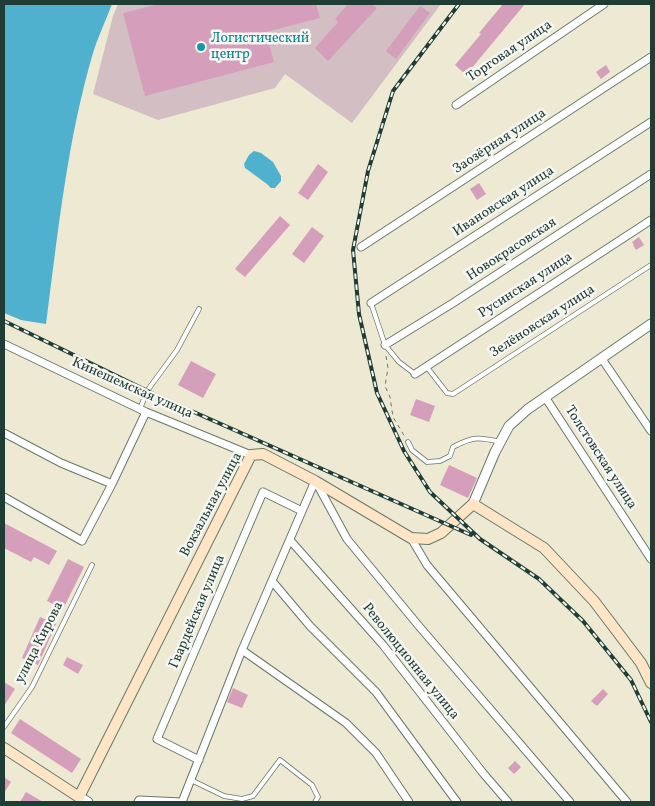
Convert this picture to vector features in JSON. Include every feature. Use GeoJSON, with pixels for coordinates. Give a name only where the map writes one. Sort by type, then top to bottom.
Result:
{"type":"FeatureCollection","features":[{"type":"Feature","properties":{"kind":"main road","name":"Вокзальная улица"},"geometry":{"type":"LineString","coordinates":[[84,799],[251,455],[263,454],[315,481],[411,538]]}},
{"type":"Feature","properties":{"kind":"main road"},"geometry":{"type":"LineString","coordinates":[[411,538],[428,538],[441,533],[474,504],[544,548],[594,601],[641,663],[651,683]]}},
{"type":"Feature","properties":{"kind":"main road"},"geometry":{"type":"LineString","coordinates":[[4,748],[84,799]]}},
{"type":"Feature","properties":{"kind":"street","name":"Торговая улица"},"geometry":{"type":"LineString","coordinates":[[456,105],[604,4]]}},
{"type":"Feature","properties":{"kind":"street","name":"Заозёрная улица"},"geometry":{"type":"LineString","coordinates":[[361,247],[651,57]]}},
{"type":"Feature","properties":{"kind":"street","name":"Ивановская улица"},"geometry":{"type":"LineString","coordinates":[[371,303],[651,122]]}},
{"type":"Feature","properties":{"kind":"street","name":"Новокрасовская"},"geometry":{"type":"LineString","coordinates":[[385,345],[651,174]]}},
{"type":"Feature","properties":{"kind":"street","name":"Русинская улица"},"geometry":{"type":"LineString","coordinates":[[415,374],[651,220]]}},
{"type":"Feature","properties":{"kind":"street"},"geometry":{"type":"LineString","coordinates":[[474,504],[509,426],[528,409],[651,324]]}},
{"type":"Feature","properties":{"kind":"street","name":"Кинешемская улица"},"geometry":{"type":"LineString","coordinates":[[4,344],[143,410],[251,455]]}},
{"type":"Feature","properties":{"kind":"street"},"geometry":{"type":"LineString","coordinates":[[602,358],[651,431]]}},
{"type":"Feature","properties":{"kind":"street","name":"Толстовская улица"},"geometry":{"type":"LineString","coordinates":[[545,397],[651,559]]}},
{"type":"Feature","properties":{"kind":"street"},"geometry":{"type":"LineString","coordinates":[[4,497],[82,541],[112,484],[143,410]]}},
{"type":"Feature","properties":{"kind":"street"},"geometry":{"type":"LineString","coordinates":[[4,433],[61,463],[112,484]]}},
{"type":"Feature","properties":{"kind":"street"},"geometry":{"type":"LineString","coordinates":[[138,802],[139,800],[182,802],[242,650],[315,481]]}},
{"type":"Feature","properties":{"kind":"street"},"geometry":{"type":"LineString","coordinates":[[315,481],[347,539],[570,802]]}},
{"type":"Feature","properties":{"kind":"street","name":"Гвардейская улица"},"geometry":{"type":"LineString","coordinates":[[199,760],[157,739],[263,492],[302,511]]}},
{"type":"Feature","properties":{"kind":"street"},"geometry":{"type":"LineString","coordinates":[[411,538],[427,565],[627,802]]}},
{"type":"Feature","properties":{"kind":"street","name":"Революционная улица"},"geometry":{"type":"LineString","coordinates":[[290,540],[383,645],[508,802]]}},
{"type":"Feature","properties":{"kind":"street"},"geometry":{"type":"LineString","coordinates":[[272,581],[310,626],[376,692],[457,802]]}},
{"type":"Feature","properties":{"kind":"street"},"geometry":{"type":"LineString","coordinates":[[242,650],[346,723],[376,753],[409,802]]}},
{"type":"Feature","properties":{"kind":"lane","name":"Зелёновская улица"},"geometry":{"type":"LineString","coordinates":[[426,366],[447,393],[453,394],[651,265]]}},
{"type":"Feature","properties":{"kind":"lane"},"geometry":{"type":"LineString","coordinates":[[371,303],[385,345],[399,362],[415,374]]}},
{"type":"Feature","properties":{"kind":"lane"},"geometry":{"type":"LineString","coordinates":[[143,410],[147,391],[177,350],[199,309]]}},
{"type":"Feature","properties":{"kind":"lane"},"geometry":{"type":"LineString","coordinates":[[408,442],[412,450],[428,462],[440,461],[450,456],[454,447],[466,440],[481,437],[501,442]]}},
{"type":"Feature","properties":{"kind":"lane","name":"улица Кирова"},"geometry":{"type":"LineString","coordinates":[[4,727],[32,688],[92,565]]}},
{"type":"Feature","properties":{"kind":"lane"},"geometry":{"type":"LineString","coordinates":[[191,780],[224,796],[242,799],[254,796],[280,760],[312,786],[318,797],[315,802]]}},
{"type":"Feature","properties":{"kind":"path"},"geometry":{"type":"LineString","coordinates":[[385,345],[388,368],[386,386],[393,417],[408,442]]}},
{"type":"Feature","properties":{"kind":"shaded area"},"geometry":{"type":"Polygon","coordinates":[[[118,4],[441,4],[352,123],[285,74],[275,88],[158,120],[93,94],[113,16],[118,4]]]}},
{"type":"Feature","properties":{"kind":"water"},"geometry":{"type":"Polygon","coordinates":[[[4,4],[112,4],[93,53],[76,120],[59,221],[46,324],[21,320],[4,313],[4,4]]]}},
{"type":"Feature","properties":{"kind":"water"},"geometry":{"type":"Polygon","coordinates":[[[254,151],[261,153],[273,162],[281,176],[281,181],[275,188],[271,188],[245,168],[244,164],[249,155],[254,151]]]}},
{"type":"Feature","properties":{"kind":"building","name":"Логистический центр"},"geometry":{"type":"Polygon","coordinates":[[[159,4],[316,4],[320,18],[266,32],[274,62],[145,96],[123,13],[159,4]]]}},
{"type":"Feature","properties":{"kind":"building"},"geometry":{"type":"Polygon","coordinates":[[[348,4],[372,4],[377,8],[328,61],[315,48],[338,22],[335,19],[348,4]]]}},
{"type":"Feature","properties":{"kind":"building"},"geometry":{"type":"Polygon","coordinates":[[[503,4],[525,4],[466,75],[455,65],[503,4]]]}},
{"type":"Feature","properties":{"kind":"building"},"geometry":{"type":"Polygon","coordinates":[[[420,6],[430,13],[396,59],[386,51],[420,6]]]}},
{"type":"Feature","properties":{"kind":"building"},"geometry":{"type":"Polygon","coordinates":[[[606,65],[610,72],[601,79],[596,72],[606,65]]]}},
{"type":"Feature","properties":{"kind":"building"},"geometry":{"type":"Polygon","coordinates":[[[318,164],[328,172],[308,200],[298,193],[318,164]]]}},
{"type":"Feature","properties":{"kind":"building"},"geometry":{"type":"Polygon","coordinates":[[[479,183],[486,194],[477,200],[470,189],[479,183]]]}},
{"type":"Feature","properties":{"kind":"building"},"geometry":{"type":"Polygon","coordinates":[[[280,216],[290,225],[245,277],[235,269],[280,216]]]}},
{"type":"Feature","properties":{"kind":"building"},"geometry":{"type":"Polygon","coordinates":[[[312,227],[324,236],[304,263],[292,254],[312,227]]]}},
{"type":"Feature","properties":{"kind":"building"},"geometry":{"type":"Polygon","coordinates":[[[639,237],[644,245],[636,250],[632,242],[639,237]]]}},
{"type":"Feature","properties":{"kind":"building"},"geometry":{"type":"Polygon","coordinates":[[[191,361],[216,374],[203,398],[178,385],[191,361]]]}},
{"type":"Feature","properties":{"kind":"building"},"geometry":{"type":"Polygon","coordinates":[[[416,399],[435,406],[429,422],[410,415],[416,399]]]}},
{"type":"Feature","properties":{"kind":"building"},"geometry":{"type":"Polygon","coordinates":[[[449,465],[477,478],[468,498],[440,485],[449,465]]]}},
{"type":"Feature","properties":{"kind":"building"},"geometry":{"type":"Polygon","coordinates":[[[4,523],[57,551],[49,565],[34,557],[31,562],[4,548],[4,523]]]}},
{"type":"Feature","properties":{"kind":"building"},"geometry":{"type":"Polygon","coordinates":[[[68,559],[84,567],[63,609],[47,601],[68,559]]]}},
{"type":"Feature","properties":{"kind":"building"},"geometry":{"type":"Polygon","coordinates":[[[40,617],[56,624],[38,665],[22,658],[40,617]]]}},
{"type":"Feature","properties":{"kind":"building"},"geometry":{"type":"Polygon","coordinates":[[[67,657],[83,665],[78,674],[63,665],[67,657]]]}},
{"type":"Feature","properties":{"kind":"building"},"geometry":{"type":"Polygon","coordinates":[[[4,682],[15,689],[4,706],[4,682]]]}},
{"type":"Feature","properties":{"kind":"building"},"geometry":{"type":"Polygon","coordinates":[[[233,688],[248,695],[242,708],[227,702],[233,688]]]}},
{"type":"Feature","properties":{"kind":"building"},"geometry":{"type":"Polygon","coordinates":[[[603,689],[608,694],[597,706],[591,701],[603,689]]]}},
{"type":"Feature","properties":{"kind":"building"},"geometry":{"type":"Polygon","coordinates":[[[20,719],[81,759],[72,773],[11,733],[20,719]]]}},
{"type":"Feature","properties":{"kind":"building"},"geometry":{"type":"Polygon","coordinates":[[[515,761],[521,767],[514,774],[508,768],[515,761]]]}},
{"type":"Feature","properties":{"kind":"building"},"geometry":{"type":"Polygon","coordinates":[[[4,777],[11,782],[4,793],[4,777]]]}},
{"type":"Feature","properties":{"kind":"building"},"geometry":{"type":"Polygon","coordinates":[[[26,792],[43,802],[20,802],[26,792]]]}},
{"type":"Feature","properties":{"kind":"railway"},"geometry":{"type":"LineString","coordinates":[[459,4],[393,91],[368,171],[353,250],[359,314],[377,393],[404,451],[430,492],[480,539],[539,579],[583,621],[631,680],[651,722]]}},
{"type":"Feature","properties":{"kind":"railway"},"geometry":{"type":"LineString","coordinates":[[4,321],[160,397],[471,535]]}},
{"type":"Feature","properties":{"kind":"place","name":"Логистический центр"},"geometry":{"type":"Point","coordinates":[201,47]}}]}
